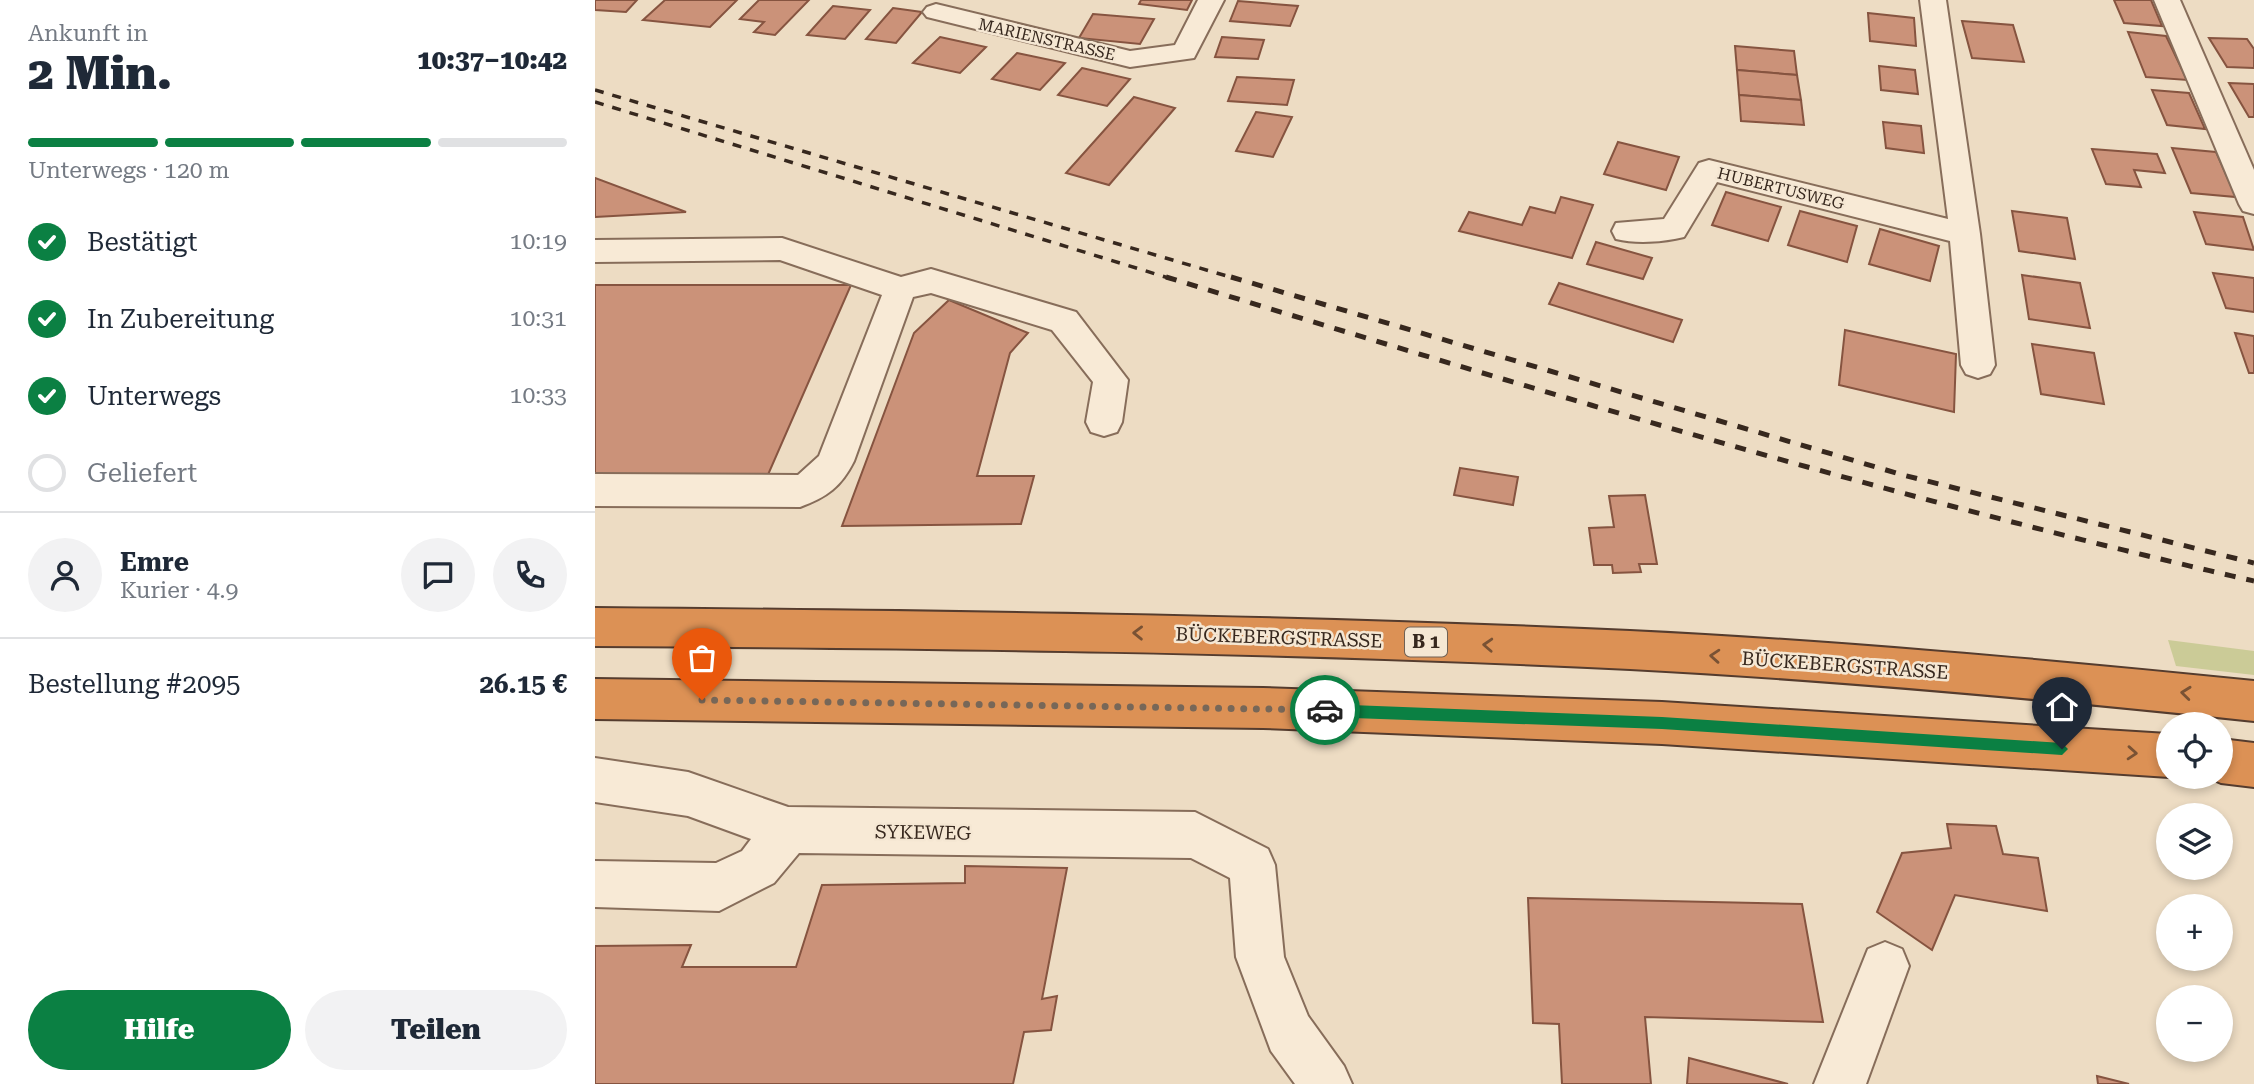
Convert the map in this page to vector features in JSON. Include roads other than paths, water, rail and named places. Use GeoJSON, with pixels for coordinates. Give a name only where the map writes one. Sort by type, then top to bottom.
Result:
{"type":"FeatureCollection","features":[{"type":"Feature","properties":{"kind":"highway","name":"BÜCKEBERGSTRASSE"},"geometry":{"type":"LineString","coordinates":[[595,627],[1266,635],[1909,668],[2254,701]]}},
{"type":"Feature","properties":{"kind":"highway"},"geometry":{"type":"LineString","coordinates":[[595,699],[890,701],[1318,710],[1662,723],[2156,755]]}},
{"type":"Feature","properties":{"kind":"highway"},"geometry":{"type":"LineString","coordinates":[[2233,762],[2254,765]]}},
{"type":"Feature","properties":{"kind":"street","name":"MARIENSTRASSE"},"geometry":{"type":"LineString","coordinates":[[936,12],[1130,59],[1185,51],[1211,0]]}},
{"type":"Feature","properties":{"kind":"street"},"geometry":{"type":"LineString","coordinates":[[1933,0],[1965,234],[1978,365]]}},
{"type":"Feature","properties":{"kind":"street"},"geometry":{"type":"LineString","coordinates":[[2167,0],[2254,204]]}},
{"type":"Feature","properties":{"kind":"street","name":"HUBERTUSWEG"},"geometry":{"type":"LineString","coordinates":[[1627,231],[1673,229],[1709,170],[1965,234]]}},
{"type":"Feature","properties":{"kind":"street"},"geometry":{"type":"LineString","coordinates":[[595,251],[782,249],[901,289],[931,281],[1064,321],[1111,380],[1104,422]]}},
{"type":"Feature","properties":{"kind":"street"},"geometry":{"type":"LineString","coordinates":[[595,490],[800,491],[815,485],[829,475],[836,461],[901,289]]}},
{"type":"Feature","properties":{"kind":"street","name":"SYKEWEG"},"geometry":{"type":"LineString","coordinates":[[595,780],[688,794],[789,830],[1195,835],[1252,865],[1260,957],[1289,1033],[1326,1084]]}},
{"type":"Feature","properties":{"kind":"street"},"geometry":{"type":"LineString","coordinates":[[595,884],[719,887],[758,867],[789,830]]}},
{"type":"Feature","properties":{"kind":"street"},"geometry":{"type":"LineString","coordinates":[[1840,1084],[1885,966]]}},
{"type":"Feature","properties":{"kind":"railway"},"geometry":{"type":"LineString","coordinates":[[595,90],[1237,279]]}},
{"type":"Feature","properties":{"kind":"railway"},"geometry":{"type":"LineString","coordinates":[[595,102],[1172,279]]}},
{"type":"Feature","properties":{"kind":"railway"},"geometry":{"type":"LineString","coordinates":[[1166,277],[1707,439],[1980,514],[2254,581]]}},
{"type":"Feature","properties":{"kind":"railway"},"geometry":{"type":"LineString","coordinates":[[1231,277],[1903,475],[2254,563]]}}]}
